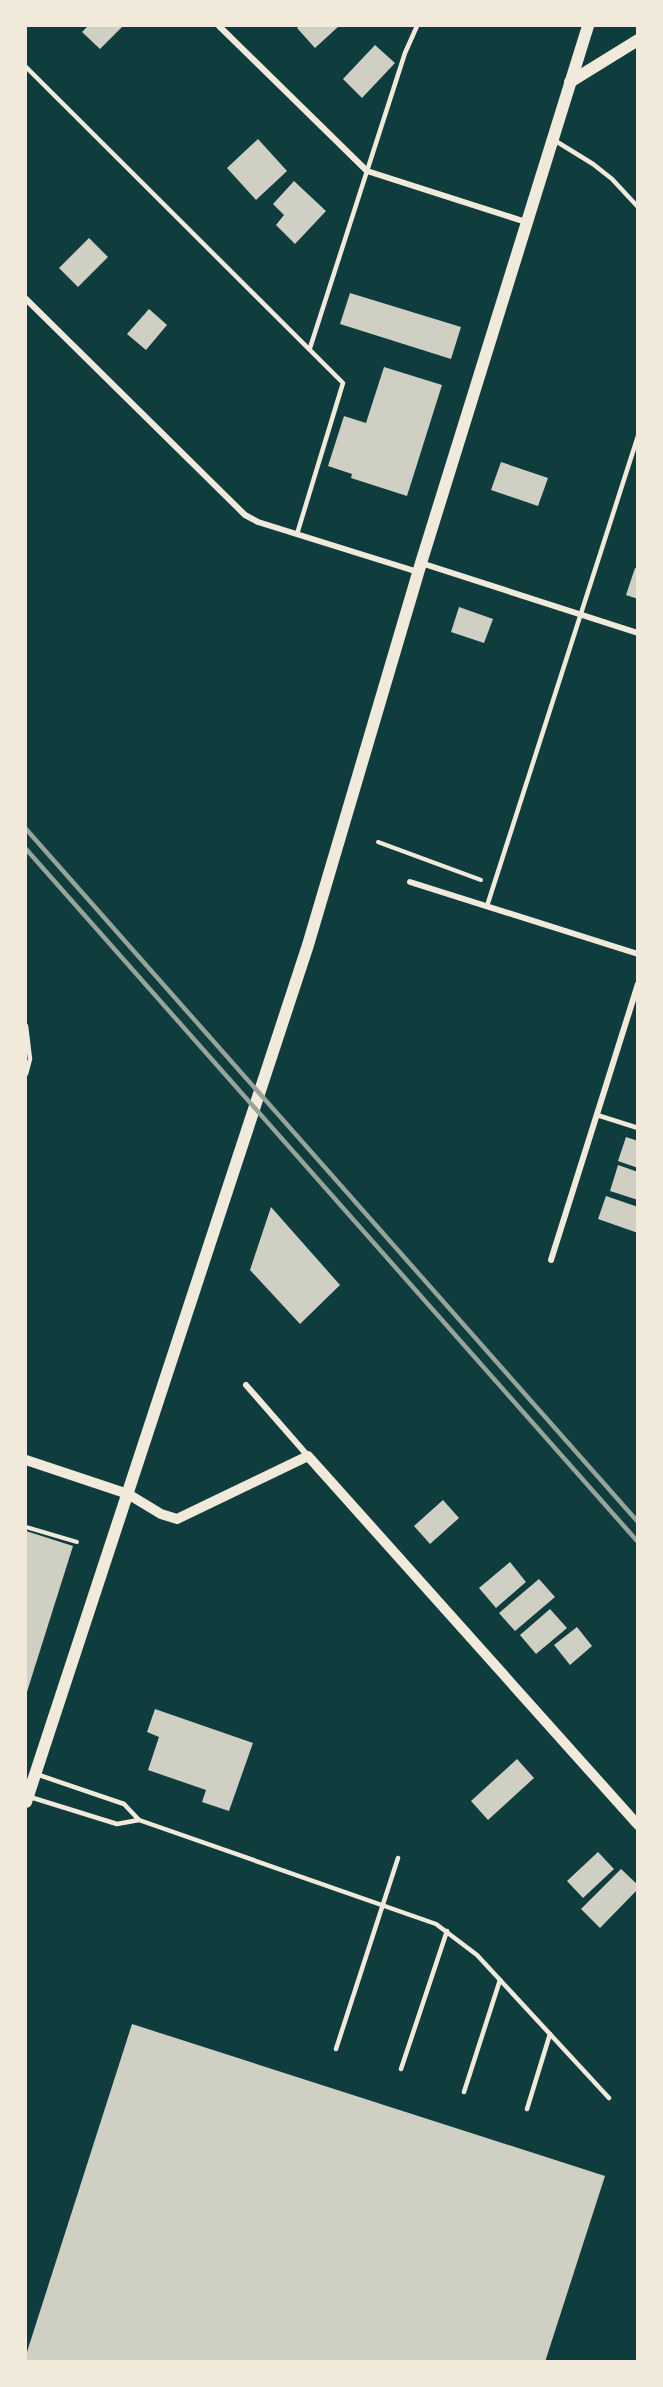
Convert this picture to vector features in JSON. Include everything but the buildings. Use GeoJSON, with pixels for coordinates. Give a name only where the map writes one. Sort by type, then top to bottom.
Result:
{"type":"FeatureCollection","features":[{"type":"Feature","properties":{"kind":"main road"},"geometry":{"type":"LineString","coordinates":[[26,1799],[308,945],[419,568],[588,26]]}},
{"type":"Feature","properties":{"kind":"main road"},"geometry":{"type":"LineString","coordinates":[[570,82],[638,40]]}},
{"type":"Feature","properties":{"kind":"street"},"geometry":{"type":"LineString","coordinates":[[219,26],[367,171],[526,222]]}},
{"type":"Feature","properties":{"kind":"street"},"geometry":{"type":"LineString","coordinates":[[26,299],[232,505],[258,522],[638,633]]}},
{"type":"Feature","properties":{"kind":"street"},"geometry":{"type":"LineString","coordinates":[[410,882],[638,954]]}},
{"type":"Feature","properties":{"kind":"street"},"geometry":{"type":"LineString","coordinates":[[551,1260],[638,984]]}},
{"type":"Feature","properties":{"kind":"street"},"geometry":{"type":"LineString","coordinates":[[246,1384],[638,1825]]}},
{"type":"Feature","properties":{"kind":"street"},"geometry":{"type":"LineString","coordinates":[[26,1460],[128,1494],[161,1514],[177,1519],[308,1456]]}},
{"type":"Feature","properties":{"kind":"lane"},"geometry":{"type":"LineString","coordinates":[[310,348],[405,53],[417,26]]}},
{"type":"Feature","properties":{"kind":"lane"},"geometry":{"type":"LineString","coordinates":[[26,67],[343,383],[297,534]]}},
{"type":"Feature","properties":{"kind":"lane"},"geometry":{"type":"LineString","coordinates":[[552,139],[593,164],[612,179],[638,207]]}},
{"type":"Feature","properties":{"kind":"lane"},"geometry":{"type":"LineString","coordinates":[[487,906],[638,436]]}},
{"type":"Feature","properties":{"kind":"lane"},"geometry":{"type":"LineString","coordinates":[[26,1026],[30,1059],[26,1074]]}},
{"type":"Feature","properties":{"kind":"lane"},"geometry":{"type":"LineString","coordinates":[[597,1115],[638,1128]]}},
{"type":"Feature","properties":{"kind":"lane"},"geometry":{"type":"LineString","coordinates":[[34,1774],[124,1804],[139,1820],[436,1924],[477,1954],[609,2098]]}},
{"type":"Feature","properties":{"kind":"lane"},"geometry":{"type":"LineString","coordinates":[[26,1799],[117,1824],[139,1820]]}},
{"type":"Feature","properties":{"kind":"lane"},"geometry":{"type":"LineString","coordinates":[[336,2049],[398,1858]]}},
{"type":"Feature","properties":{"kind":"lane"},"geometry":{"type":"LineString","coordinates":[[401,2069],[447,1931]]}},
{"type":"Feature","properties":{"kind":"lane"},"geometry":{"type":"LineString","coordinates":[[464,2092],[500,1980]]}},
{"type":"Feature","properties":{"kind":"lane"},"geometry":{"type":"LineString","coordinates":[[527,2109],[550,2034]]}},
{"type":"Feature","properties":{"kind":"path"},"geometry":{"type":"LineString","coordinates":[[378,842],[480,878],[482,886]]}},
{"type":"Feature","properties":{"kind":"path"},"geometry":{"type":"LineString","coordinates":[[26,1527],[77,1542]]}},
{"type":"Feature","properties":{"kind":"railway"},"geometry":{"type":"LineString","coordinates":[[26,829],[638,1522]]}},
{"type":"Feature","properties":{"kind":"railway"},"geometry":{"type":"LineString","coordinates":[[26,849],[638,1542]]}}]}
